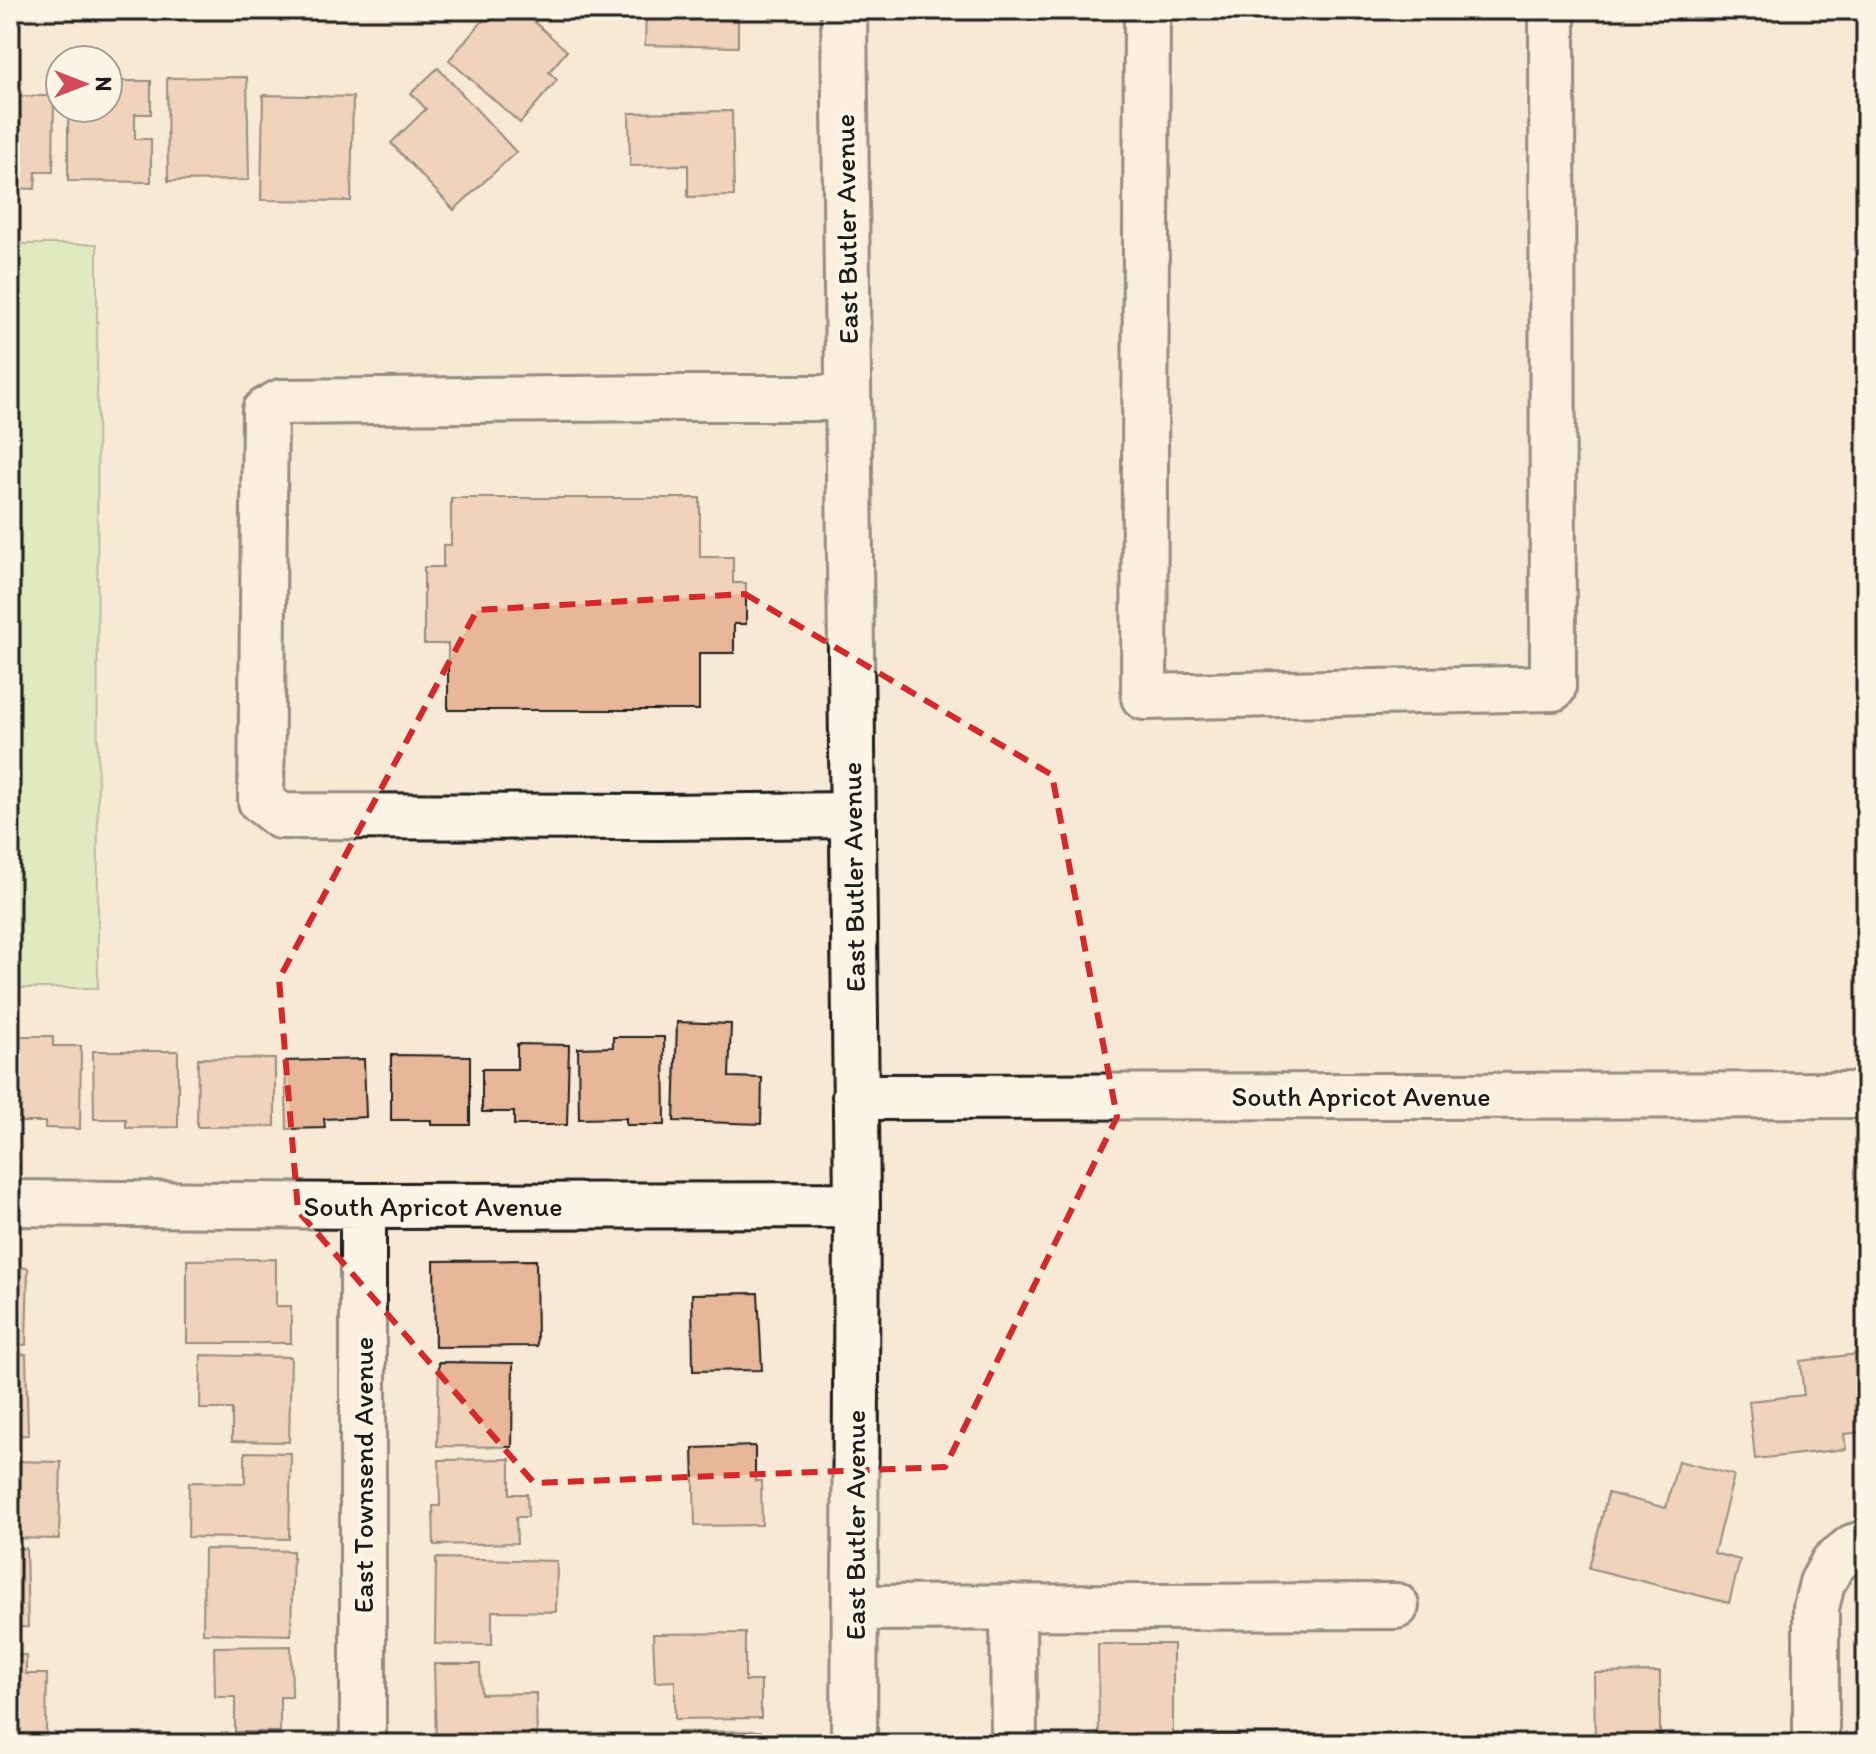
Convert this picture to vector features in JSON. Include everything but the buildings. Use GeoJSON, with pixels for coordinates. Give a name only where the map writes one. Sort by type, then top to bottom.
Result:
{"type":"FeatureCollection","features":[{"type":"Feature","properties":{"kind":"street","name":"East Butler Avenue"},"geometry":{"type":"LineString","coordinates":[[844,10],[857,1205],[854,1744]]}},
{"type":"Feature","properties":{"kind":"street"},"geometry":{"type":"LineString","coordinates":[[1147,10],[1144,697],[1553,688],[1552,10]]}},
{"type":"Feature","properties":{"kind":"street"},"geometry":{"type":"LineString","coordinates":[[848,398],[281,402],[265,411],[261,801],[280,816],[852,815]]}},
{"type":"Feature","properties":{"kind":"street","name":"South Apricot Avenue"},"geometry":{"type":"LineString","coordinates":[[855,1097],[1866,1095]]}},
{"type":"Feature","properties":{"kind":"street","name":"South Apricot Avenue"},"geometry":{"type":"LineString","coordinates":[[10,1203],[857,1205]]}},
{"type":"Feature","properties":{"kind":"street","name":"East Townsend Avenue"},"geometry":{"type":"LineString","coordinates":[[363,1206],[363,1744]]}},
{"type":"Feature","properties":{"kind":"street"},"geometry":{"type":"LineString","coordinates":[[1816,1744],[1816,1608],[1822,1583],[1850,1553]]}},
{"type":"Feature","properties":{"kind":"street"},"geometry":{"type":"LineString","coordinates":[[855,1608],[1396,1606]]}},
{"type":"Feature","properties":{"kind":"street"},"geometry":{"type":"LineString","coordinates":[[1013,1607],[1014,1744]]}},
{"type":"Feature","properties":{"kind":"highlighted area"},"geometry":{"type":"Polygon","coordinates":[[[745,594],[1052,775],[1117,1117],[945,1467],[534,1483],[298,1211],[279,979],[477,610],[745,594]]]}},
{"type":"Feature","properties":{"kind":"green space"},"geometry":{"type":"Polygon","coordinates":[[[10,244],[97,244],[98,988],[10,988],[10,244]]]}}]}
